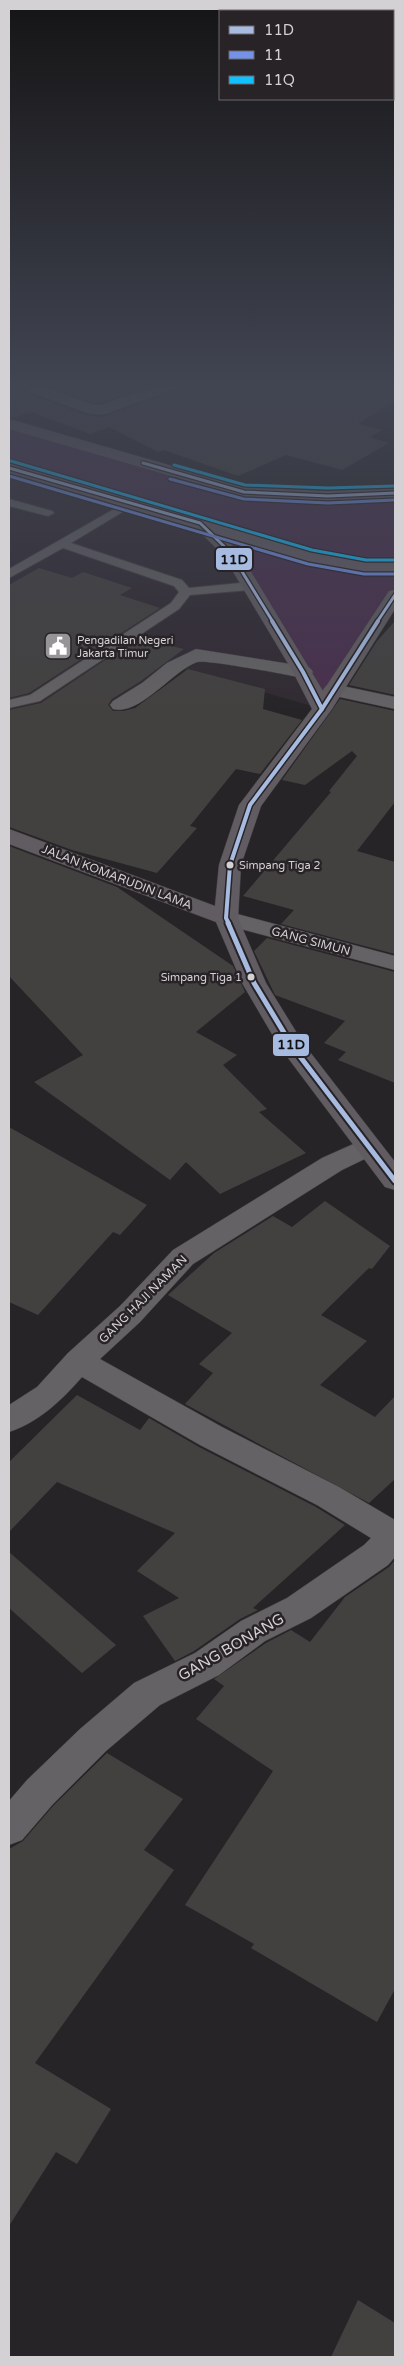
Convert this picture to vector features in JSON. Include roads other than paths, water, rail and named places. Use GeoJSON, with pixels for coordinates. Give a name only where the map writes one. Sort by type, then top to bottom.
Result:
{"type":"FeatureCollection","features":[{"type":"Feature","properties":{"kind":"main road"},"geometry":{"type":"LineString","coordinates":[[86,491],[200,523],[310,557],[365,567],[395,567]]}},
{"type":"Feature","properties":{"kind":"main road"},"geometry":{"type":"LineString","coordinates":[[242,491],[308,496],[395,493]]}},
{"type":"Feature","properties":{"kind":"main road"},"geometry":{"type":"LineString","coordinates":[[200,523],[230,552],[303,672],[322,709]]}},
{"type":"Feature","properties":{"kind":"main road"},"geometry":{"type":"LineString","coordinates":[[395,595],[322,709],[250,805],[230,865],[226,918],[237,948],[254,983],[292,1046],[367,1147],[395,1181]]}},
{"type":"Feature","properties":{"kind":"main road","name":"JALAN KOMARUDIN LAMA"},"geometry":{"type":"LineString","coordinates":[[9,836],[226,918]]}},
{"type":"Feature","properties":{"kind":"street"},"geometry":{"type":"LineString","coordinates":[[120,705],[149,687],[174,666],[196,655],[303,672]]}},
{"type":"Feature","properties":{"kind":"street"},"geometry":{"type":"LineString","coordinates":[[333,690],[395,703]]}},
{"type":"Feature","properties":{"kind":"street","name":"GANG SIMUN"},"geometry":{"type":"LineString","coordinates":[[226,918],[395,964]]}},
{"type":"Feature","properties":{"kind":"street","name":"GANG HAJI NAMAN"},"geometry":{"type":"LineString","coordinates":[[9,1420],[48,1395],[79,1361],[130,1314],[183,1257],[332,1164],[367,1147]]}},
{"type":"Feature","properties":{"kind":"street"},"geometry":{"type":"LineString","coordinates":[[79,1361],[211,1436],[328,1496],[394,1536]]}},
{"type":"Feature","properties":{"kind":"street","name":"GANG BONANG"},"geometry":{"type":"LineString","coordinates":[[9,1828],[40,1792],[93,1740],[147,1694],[207,1664],[253,1631],[299,1608],[376,1555],[394,1536]]}},
{"type":"Feature","properties":{"kind":"lane"},"geometry":{"type":"LineString","coordinates":[[9,502],[48,513]]}},
{"type":"Feature","properties":{"kind":"lane"},"geometry":{"type":"LineString","coordinates":[[9,574],[130,503]]}},
{"type":"Feature","properties":{"kind":"lane"},"geometry":{"type":"LineString","coordinates":[[61,543],[178,583],[186,592]]}},
{"type":"Feature","properties":{"kind":"lane"},"geometry":{"type":"LineString","coordinates":[[9,704],[35,698],[174,606],[186,592],[250,586]]}},
{"type":"Feature","properties":{"kind":"place","name":"Pengadilan Negeri Jakarta Timur"},"geometry":{"type":"Point","coordinates":[58,646]}},
{"type":"Feature","properties":{"kind":"place","name":"Simpang Tiga 2"},"geometry":{"type":"Point","coordinates":[230,865]}},
{"type":"Feature","properties":{"kind":"place","name":"Simpang Tiga 1"},"geometry":{"type":"Point","coordinates":[251,977]}}]}
